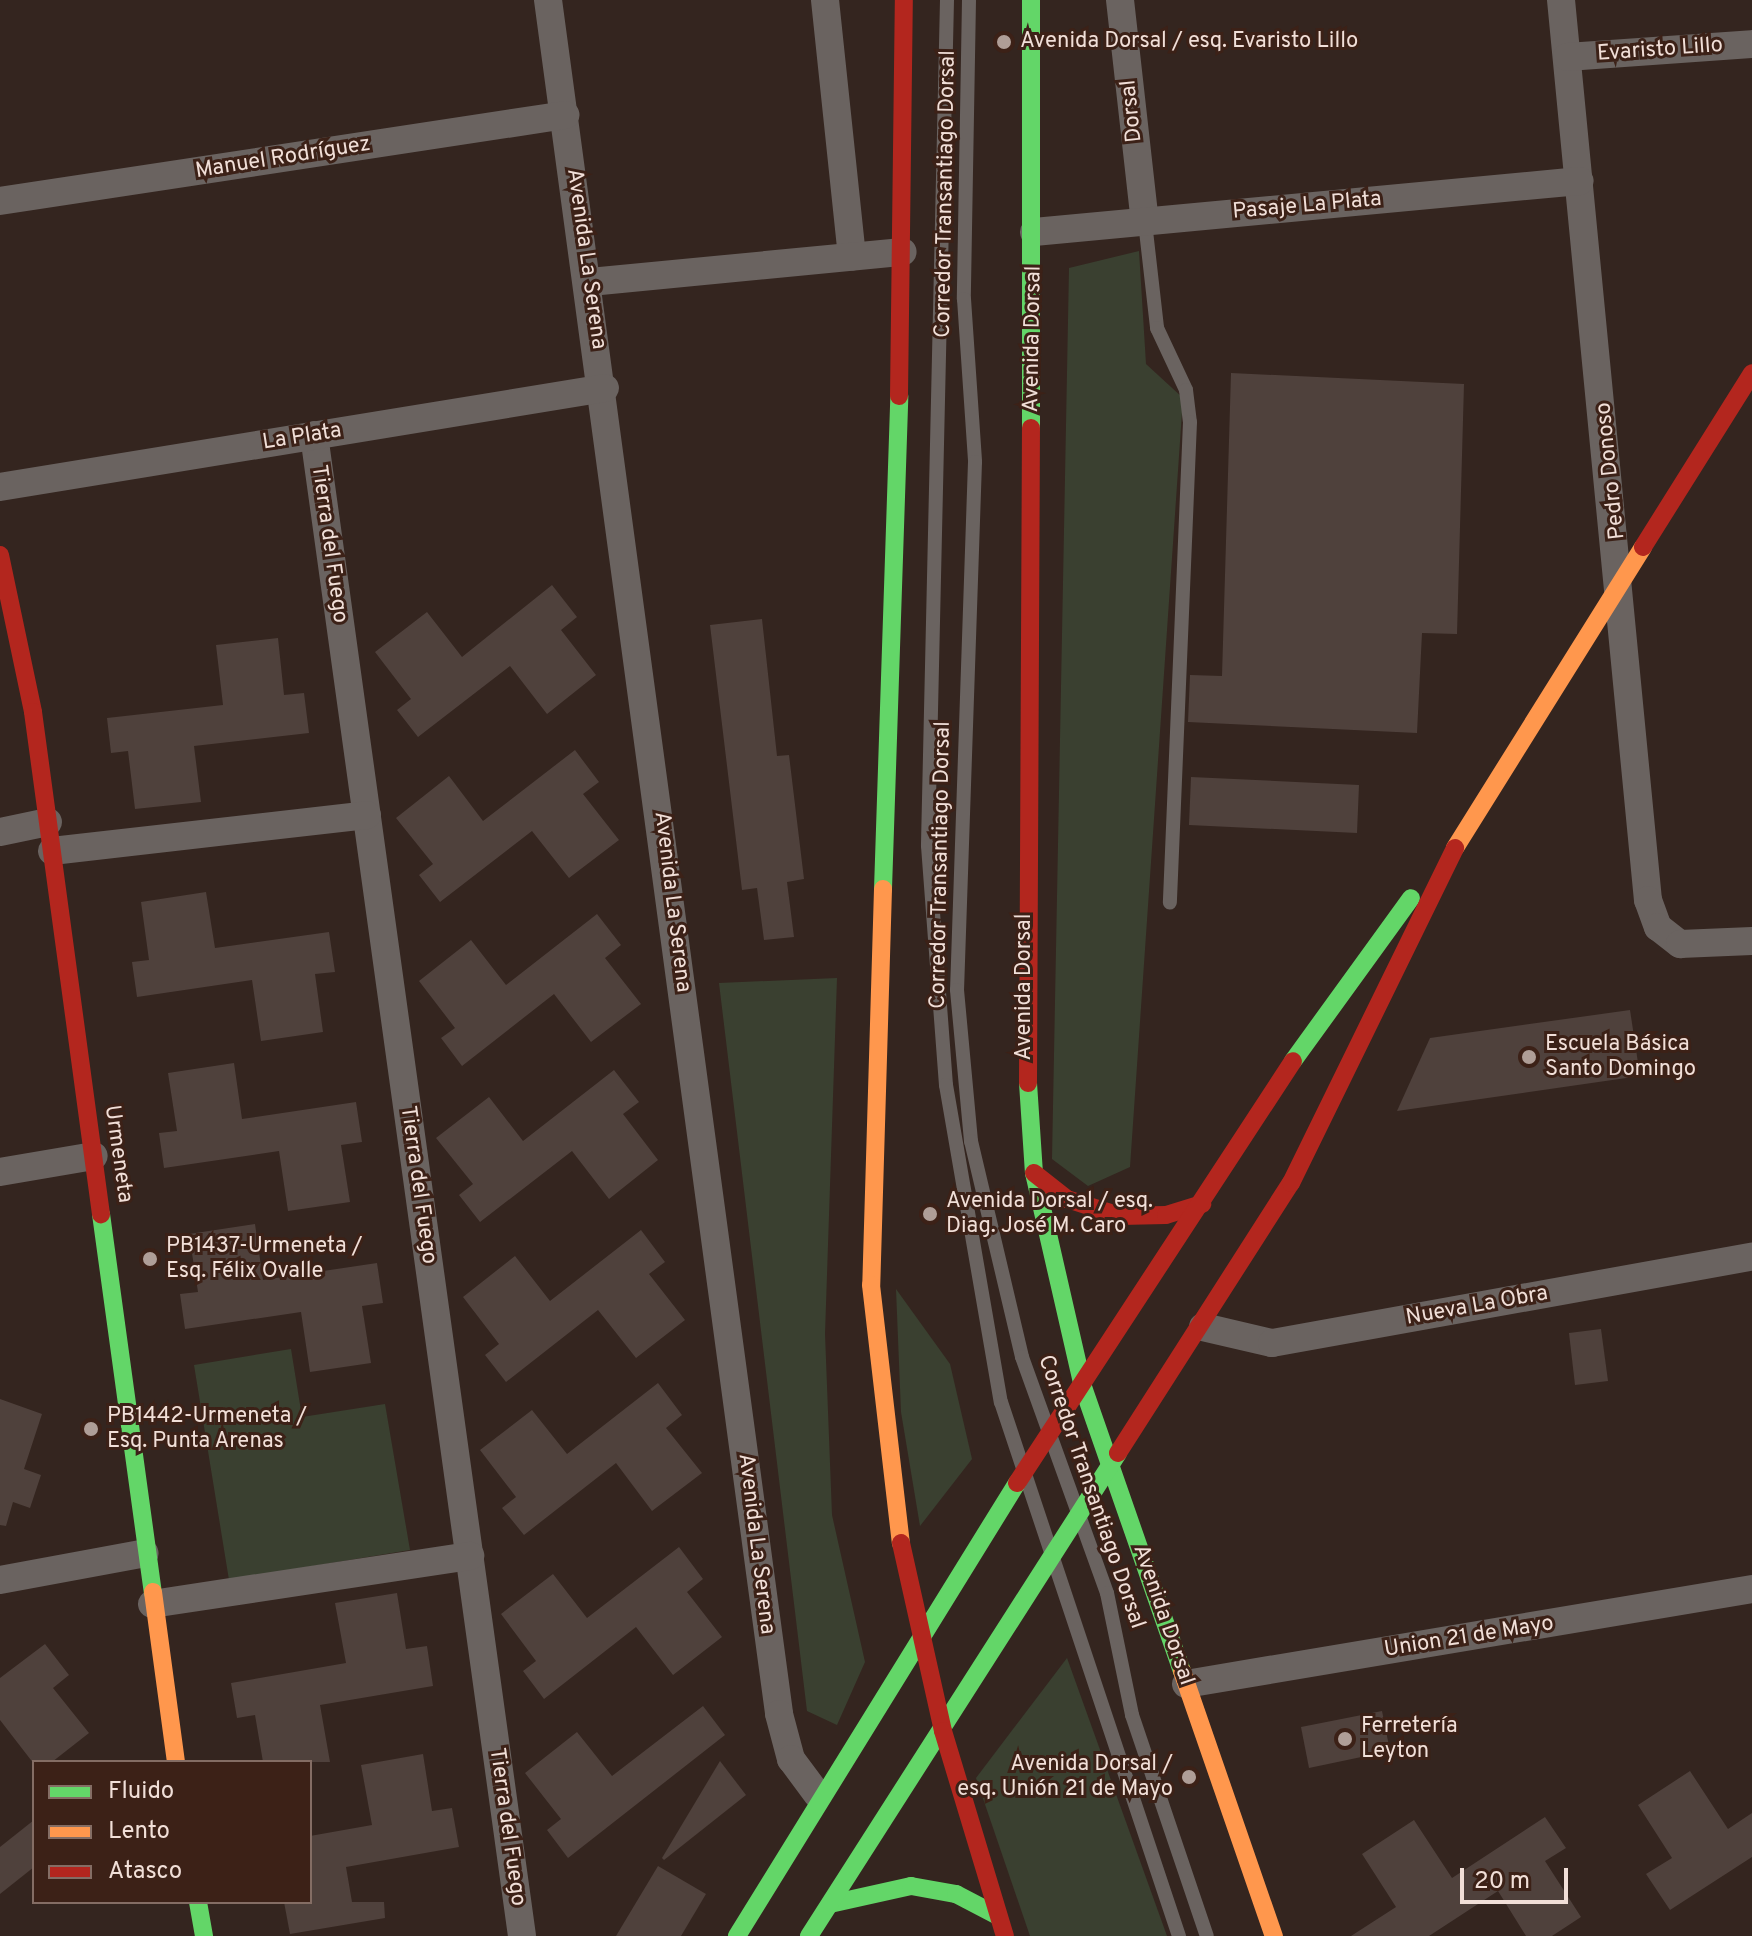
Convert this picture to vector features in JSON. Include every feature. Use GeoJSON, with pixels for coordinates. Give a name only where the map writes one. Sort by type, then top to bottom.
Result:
{"type":"FeatureCollection","features":[{"type":"Feature","properties":{"kind":"main road"},"geometry":{"type":"LineString","coordinates":[[904,0],[903,252],[870,1194],[877,1374],[920,1632],[943,1731],[1005,1936]]}},
{"type":"Feature","properties":{"kind":"main road","name":"Avenida Dorsal"},"geometry":{"type":"LineString","coordinates":[[1031,0],[1034,232],[1023,1015],[1034,1173],[1083,1387],[1274,1936]]}},
{"type":"Feature","properties":{"kind":"main road"},"geometry":{"type":"LineString","coordinates":[[809,1936],[1203,1327],[1308,1152],[1458,843],[1752,373]]}},
{"type":"Feature","properties":{"kind":"main road","name":"Urmeneta"},"geometry":{"type":"LineString","coordinates":[[0,555],[48,822],[145,1553],[176,1760]]}},
{"type":"Feature","properties":{"kind":"main road"},"geometry":{"type":"LineString","coordinates":[[737,1936],[817,1794],[920,1632],[1049,1440],[1346,980],[1458,843]]}},
{"type":"Feature","properties":{"kind":"main road"},"geometry":{"type":"LineString","coordinates":[[1034,1173],[1067,1199],[1120,1216],[1166,1215],[1202,1204]]}},
{"type":"Feature","properties":{"kind":"main road"},"geometry":{"type":"LineString","coordinates":[[830,1904],[911,1886],[956,1894],[998,1916]]}},
{"type":"Feature","properties":{"kind":"main road"},"geometry":{"type":"LineString","coordinates":[[198,1904],[204,1936]]}},
{"type":"Feature","properties":{"kind":"street","name":"Avenida La Serena"},"geometry":{"type":"LineString","coordinates":[[548,0],[605,388],[779,1714],[791,1759],[817,1794]]}},
{"type":"Feature","properties":{"kind":"street"},"geometry":{"type":"LineString","coordinates":[[825,0],[852,257]]}},
{"type":"Feature","properties":{"kind":"street","name":"Dorsal"},"geometry":{"type":"LineString","coordinates":[[1120,0],[1145,222]]}},
{"type":"Feature","properties":{"kind":"street","name":"Pedro Donoso"},"geometry":{"type":"LineString","coordinates":[[1561,0],[1622,580],[1648,900],[1668,937],[1693,947],[1752,941]]}},
{"type":"Feature","properties":{"kind":"street","name":"Evaristo Lillo"},"geometry":{"type":"LineString","coordinates":[[1567,57],[1752,44]]}},
{"type":"Feature","properties":{"kind":"street","name":"Manuel Rodríguez"},"geometry":{"type":"LineString","coordinates":[[0,201],[565,115]]}},
{"type":"Feature","properties":{"kind":"street","name":"Pasaje La Plata"},"geometry":{"type":"LineString","coordinates":[[1034,232],[1580,181]]}},
{"type":"Feature","properties":{"kind":"street"},"geometry":{"type":"LineString","coordinates":[[590,282],[903,252]]}},
{"type":"Feature","properties":{"kind":"street","name":"La Plata"},"geometry":{"type":"LineString","coordinates":[[0,487],[605,388]]}},
{"type":"Feature","properties":{"kind":"street","name":"Tierra del Fuego"},"geometry":{"type":"LineString","coordinates":[[314,435],[522,1936]]}},
{"type":"Feature","properties":{"kind":"street"},"geometry":{"type":"LineString","coordinates":[[52,851],[367,815]]}},
{"type":"Feature","properties":{"kind":"street"},"geometry":{"type":"LineString","coordinates":[[0,832],[48,822]]}},
{"type":"Feature","properties":{"kind":"street"},"geometry":{"type":"LineString","coordinates":[[0,1172],[94,1156]]}},
{"type":"Feature","properties":{"kind":"street","name":"Nueva La Obra"},"geometry":{"type":"LineString","coordinates":[[1203,1327],[1272,1343],[1752,1257]]}},
{"type":"Feature","properties":{"kind":"street"},"geometry":{"type":"LineString","coordinates":[[0,1580],[145,1553]]}},
{"type":"Feature","properties":{"kind":"street"},"geometry":{"type":"LineString","coordinates":[[152,1604],[470,1556]]}},
{"type":"Feature","properties":{"kind":"street","name":"Union 21 de Mayo"},"geometry":{"type":"LineString","coordinates":[[1186,1684],[1752,1589]]}},
{"type":"Feature","properties":{"kind":"lane","name":"Corredor Transantiago Dorsal"},"geometry":{"type":"LineString","coordinates":[[947,0],[928,846],[954,1146],[995,1373],[1023,1478],[1179,1936]]}},
{"type":"Feature","properties":{"kind":"lane","name":"Corredor Transantiago Dorsal"},"geometry":{"type":"LineString","coordinates":[[969,0],[964,299],[975,462],[957,990],[984,1207],[1049,1440],[1114,1616],[1139,1739],[1207,1936]]}},
{"type":"Feature","properties":{"kind":"lane"},"geometry":{"type":"LineString","coordinates":[[1145,222],[1157,328],[1186,390],[1190,422],[1170,903]]}},
{"type":"Feature","properties":{"kind":"green space"},"geometry":{"type":"Polygon","coordinates":[[[1139,251],[1146,364],[1183,398],[1130,1167],[1088,1186],[1052,1159],[1069,268],[1139,251]]]}},
{"type":"Feature","properties":{"kind":"green space"},"geometry":{"type":"Polygon","coordinates":[[[837,978],[825,1334],[832,1515],[865,1662],[837,1725],[807,1711],[719,983],[837,978]]]}},
{"type":"Feature","properties":{"kind":"green space"},"geometry":{"type":"Polygon","coordinates":[[[896,1289],[950,1364],[972,1459],[920,1526],[901,1412],[896,1289]]]}},
{"type":"Feature","properties":{"kind":"green space"},"geometry":{"type":"Polygon","coordinates":[[[291,1349],[302,1417],[385,1404],[410,1550],[229,1580],[194,1365],[291,1349]]]}},
{"type":"Feature","properties":{"kind":"green space"},"geometry":{"type":"Polygon","coordinates":[[[1067,1658],[1167,1936],[1030,1936],[976,1778],[1067,1658]]]}},
{"type":"Feature","properties":{"kind":"building"},"geometry":{"type":"Polygon","coordinates":[[[1231,373],[1464,384],[1457,634],[1422,633],[1417,733],[1188,722],[1190,675],[1222,676],[1231,373]]]}},
{"type":"Feature","properties":{"kind":"building"},"geometry":{"type":"Polygon","coordinates":[[[552,585],[577,617],[561,630],[596,675],[547,714],[510,666],[418,737],[397,710],[411,699],[375,652],[427,612],[462,657],[552,585]]]}},
{"type":"Feature","properties":{"kind":"building"},"geometry":{"type":"Polygon","coordinates":[[[762,619],[777,756],[789,755],[804,879],[787,882],[794,937],[764,940],[757,888],[742,890],[710,625],[762,619]]]}},
{"type":"Feature","properties":{"kind":"building"},"geometry":{"type":"Polygon","coordinates":[[[278,638],[284,695],[304,693],[309,733],[194,746],[201,802],[135,809],[128,751],[111,753],[107,718],[223,705],[216,645],[278,638]]]}},
{"type":"Feature","properties":{"kind":"building"},"geometry":{"type":"Polygon","coordinates":[[[575,750],[599,782],[583,794],[619,840],[569,878],[532,831],[440,902],[419,875],[433,864],[396,818],[449,776],[483,821],[575,750]]]}},
{"type":"Feature","properties":{"kind":"building"},"geometry":{"type":"Polygon","coordinates":[[[1191,777],[1359,785],[1357,833],[1189,825],[1191,777]]]}},
{"type":"Feature","properties":{"kind":"building"},"geometry":{"type":"Polygon","coordinates":[[[206,892],[215,948],[329,932],[335,972],[315,974],[323,1032],[261,1041],[252,980],[137,997],[132,962],[149,960],[141,902],[206,892]]]}},
{"type":"Feature","properties":{"kind":"building"},"geometry":{"type":"Polygon","coordinates":[[[597,914],[621,945],[605,958],[641,1004],[591,1042],[554,994],[462,1066],[441,1038],[455,1028],[419,981],[471,940],[506,985],[597,914]]]}},
{"type":"Feature","properties":{"kind":"building","name":"Escuela Básica Santo Domingo"},"geometry":{"type":"Polygon","coordinates":[[[1630,1010],[1640,1076],[1397,1111],[1430,1038],[1630,1010]]]}},
{"type":"Feature","properties":{"kind":"building"},"geometry":{"type":"Polygon","coordinates":[[[234,1063],[242,1119],[356,1102],[362,1142],[341,1145],[350,1202],[288,1211],[279,1151],[164,1168],[159,1133],[177,1131],[168,1073],[234,1063]]]}},
{"type":"Feature","properties":{"kind":"building"},"geometry":{"type":"Polygon","coordinates":[[[614,1070],[639,1102],[623,1114],[658,1160],[609,1199],[572,1151],[480,1222],[459,1195],[473,1184],[436,1138],[489,1097],[523,1141],[614,1070]]]}},
{"type":"Feature","properties":{"kind":"building"},"geometry":{"type":"Polygon","coordinates":[[[255,1224],[263,1280],[377,1263],[383,1303],[362,1306],[371,1363],[310,1372],[301,1312],[185,1329],[180,1294],[198,1292],[189,1234],[255,1224]]]}},
{"type":"Feature","properties":{"kind":"building"},"geometry":{"type":"Polygon","coordinates":[[[641,1230],[665,1262],[649,1274],[685,1320],[636,1358],[598,1310],[506,1382],[485,1355],[499,1344],[463,1297],[515,1256],[550,1301],[641,1230]]]}},
{"type":"Feature","properties":{"kind":"building"},"geometry":{"type":"Polygon","coordinates":[[[1601,1329],[1608,1381],[1575,1385],[1569,1333],[1601,1329]]]}},
{"type":"Feature","properties":{"kind":"building"},"geometry":{"type":"Polygon","coordinates":[[[658,1383],[682,1415],[666,1428],[702,1473],[652,1511],[616,1463],[524,1535],[502,1508],[516,1497],[480,1450],[532,1410],[567,1454],[658,1383]]]}},
{"type":"Feature","properties":{"kind":"building"},"geometry":{"type":"Polygon","coordinates":[[[0,1399],[42,1414],[24,1469],[41,1475],[30,1508],[13,1502],[6,1526],[0,1525],[0,1399]]]}},
{"type":"Feature","properties":{"kind":"building"},"geometry":{"type":"Polygon","coordinates":[[[679,1547],[703,1579],[687,1592],[722,1637],[673,1675],[636,1627],[544,1699],[523,1671],[536,1661],[501,1614],[553,1574],[587,1618],[679,1547]]]}},
{"type":"Feature","properties":{"kind":"building"},"geometry":{"type":"Polygon","coordinates":[[[397,1593],[406,1649],[427,1646],[433,1686],[320,1705],[330,1762],[263,1760],[255,1715],[237,1718],[231,1683],[346,1663],[335,1603],[397,1593]]]}},
{"type":"Feature","properties":{"kind":"building"},"geometry":{"type":"Polygon","coordinates":[[[45,1644],[69,1675],[53,1688],[89,1733],[55,1760],[32,1761],[0,1720],[0,1678],[45,1644]]]}},
{"type":"Feature","properties":{"kind":"building"},"geometry":{"type":"Polygon","coordinates":[[[703,1706],[725,1735],[568,1858],[547,1830],[561,1819],[525,1773],[577,1732],[612,1776],[703,1706]]]}},
{"type":"Feature","properties":{"kind":"building","name":"Ferretería Leyton"},"geometry":{"type":"Polygon","coordinates":[[[1382,1711],[1390,1751],[1309,1768],[1301,1727],[1382,1711]]]}},
{"type":"Feature","properties":{"kind":"building"},"geometry":{"type":"Polygon","coordinates":[[[423,1754],[432,1811],[452,1808],[459,1847],[346,1867],[352,1902],[384,1902],[385,1918],[290,1934],[284,1904],[312,1904],[312,1836],[372,1825],[361,1765],[423,1754]]]}},
{"type":"Feature","properties":{"kind":"building"},"geometry":{"type":"Polygon","coordinates":[[[720,1761],[746,1795],[664,1860],[662,1858],[720,1761]]]}},
{"type":"Feature","properties":{"kind":"building"},"geometry":{"type":"Polygon","coordinates":[[[1690,1771],[1728,1829],[1752,1813],[1752,1857],[1670,1910],[1646,1874],[1672,1858],[1638,1805],[1690,1771]]]}},
{"type":"Feature","properties":{"kind":"building"},"geometry":{"type":"Polygon","coordinates":[[[1545,1817],[1566,1848],[1545,1861],[1581,1917],[1552,1936],[1526,1936],[1498,1891],[1429,1936],[1351,1936],[1396,1907],[1362,1854],[1414,1820],[1452,1878],[1545,1817]]]}},
{"type":"Feature","properties":{"kind":"building"},"geometry":{"type":"Polygon","coordinates":[[[32,1822],[32,1869],[0,1894],[0,1847],[32,1822]]]}},
{"type":"Feature","properties":{"kind":"building"},"geometry":{"type":"Polygon","coordinates":[[[658,1866],[706,1894],[681,1936],[616,1936],[658,1866]]]}},
{"type":"Feature","properties":{"kind":"traffic: fast"},"geometry":{"type":"LineString","coordinates":[[1031,0],[1031,428]]}},
{"type":"Feature","properties":{"kind":"traffic: fast"},"geometry":{"type":"LineString","coordinates":[[883,889],[899,396]]}},
{"type":"Feature","properties":{"kind":"traffic: fast"},"geometry":{"type":"LineString","coordinates":[[1293,1061],[1411,898]]}},
{"type":"Feature","properties":{"kind":"traffic: fast"},"geometry":{"type":"LineString","coordinates":[[1028,1083],[1034,1173],[1083,1387],[1182,1671]]}},
{"type":"Feature","properties":{"kind":"traffic: fast"},"geometry":{"type":"LineString","coordinates":[[101,1214],[153,1592]]}},
{"type":"Feature","properties":{"kind":"traffic: fast"},"geometry":{"type":"LineString","coordinates":[[809,1936],[1118,1453]]}},
{"type":"Feature","properties":{"kind":"traffic: fast"},"geometry":{"type":"LineString","coordinates":[[737,1936],[1017,1483]]}},
{"type":"Feature","properties":{"kind":"traffic: fast"},"geometry":{"type":"LineString","coordinates":[[830,1904],[911,1886],[956,1894],[998,1916]]}},
{"type":"Feature","properties":{"kind":"traffic: fast"},"geometry":{"type":"LineString","coordinates":[[198,1904],[204,1936]]}},
{"type":"Feature","properties":{"kind":"traffic: slow"},"geometry":{"type":"LineString","coordinates":[[1455,848],[1643,547]]}},
{"type":"Feature","properties":{"kind":"traffic: slow"},"geometry":{"type":"LineString","coordinates":[[883,889],[871,1285],[901,1543]]}},
{"type":"Feature","properties":{"kind":"traffic: slow"},"geometry":{"type":"LineString","coordinates":[[153,1592],[176,1760]]}},
{"type":"Feature","properties":{"kind":"traffic: slow"},"geometry":{"type":"LineString","coordinates":[[1182,1671],[1274,1936]]}},
{"type":"Feature","properties":{"kind":"traffic: jam"},"geometry":{"type":"LineString","coordinates":[[899,396],[904,0]]}},
{"type":"Feature","properties":{"kind":"traffic: jam"},"geometry":{"type":"LineString","coordinates":[[1643,547],[1752,373]]}},
{"type":"Feature","properties":{"kind":"traffic: jam"},"geometry":{"type":"LineString","coordinates":[[1028,1083],[1031,428]]}},
{"type":"Feature","properties":{"kind":"traffic: jam"},"geometry":{"type":"LineString","coordinates":[[0,555],[33,712],[101,1214]]}},
{"type":"Feature","properties":{"kind":"traffic: jam"},"geometry":{"type":"LineString","coordinates":[[1118,1453],[1291,1183],[1455,848]]}},
{"type":"Feature","properties":{"kind":"traffic: jam"},"geometry":{"type":"LineString","coordinates":[[1017,1483],[1293,1061]]}},
{"type":"Feature","properties":{"kind":"traffic: jam"},"geometry":{"type":"LineString","coordinates":[[1034,1173],[1067,1199],[1120,1216],[1166,1215],[1202,1204]]}},
{"type":"Feature","properties":{"kind":"traffic: jam"},"geometry":{"type":"LineString","coordinates":[[901,1543],[943,1731],[1005,1936]]}},
{"type":"Feature","properties":{"kind":"place","name":"Avenida Dorsal / esq. Evaristo Lillo"},"geometry":{"type":"Point","coordinates":[1004,42]}},
{"type":"Feature","properties":{"kind":"place","name":"Escuela Básica Santo Domingo"},"geometry":{"type":"Point","coordinates":[1529,1057]}},
{"type":"Feature","properties":{"kind":"place","name":"Avenida Dorsal / esq. Diag. José M. Caro"},"geometry":{"type":"Point","coordinates":[930,1214]}},
{"type":"Feature","properties":{"kind":"place","name":"PB1437-Urmeneta / Esq. Félix Ovalle"},"geometry":{"type":"Point","coordinates":[150,1259]}},
{"type":"Feature","properties":{"kind":"place","name":"PB1442-Urmeneta / Esq. Punta Arenas"},"geometry":{"type":"Point","coordinates":[91,1429]}},
{"type":"Feature","properties":{"kind":"place","name":"Ferretería Leyton"},"geometry":{"type":"Point","coordinates":[1345,1739]}},
{"type":"Feature","properties":{"kind":"place","name":"Avenida Dorsal / esq. Unión 21 de Mayo"},"geometry":{"type":"Point","coordinates":[1189,1777]}}]}
